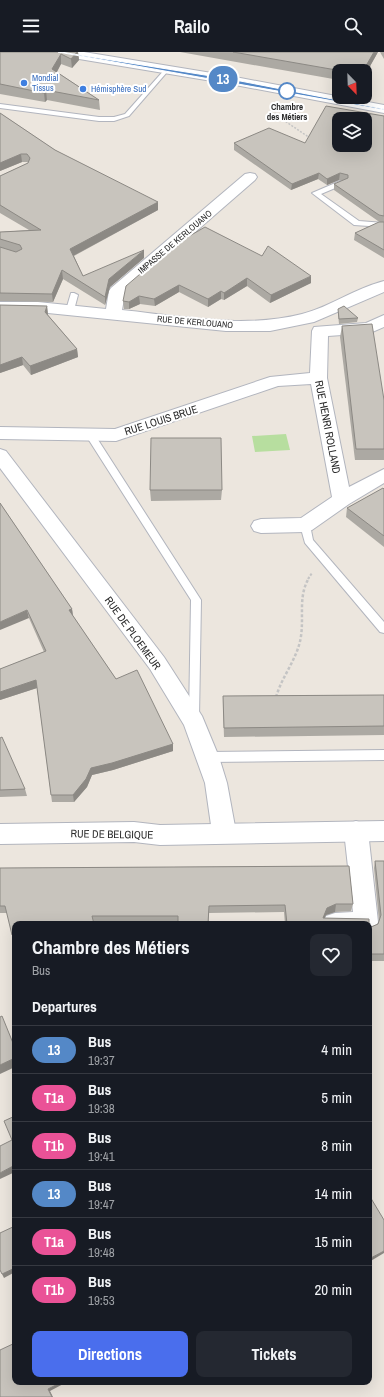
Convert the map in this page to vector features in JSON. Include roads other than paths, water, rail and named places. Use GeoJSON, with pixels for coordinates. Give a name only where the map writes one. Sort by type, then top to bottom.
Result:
{"type":"FeatureCollection","features":[{"type":"Feature","properties":{"kind":"street"},"geometry":{"type":"LineString","coordinates":[[61,52],[384,109]]}},
{"type":"Feature","properties":{"kind":"street","name":"IMPASSE DE KERLOUANO"},"geometry":{"type":"LineString","coordinates":[[113,314],[117,291],[250,177]]}},
{"type":"Feature","properties":{"kind":"street","name":"RUE DE KERLOUANO"},"geometry":{"type":"LineString","coordinates":[[0,307],[38,306],[72,302],[113,314],[226,326],[314,325],[384,286]]}},
{"type":"Feature","properties":{"kind":"street"},"geometry":{"type":"LineString","coordinates":[[314,325],[377,324],[384,339]]}},
{"type":"Feature","properties":{"kind":"street","name":"RUE HENRI ROLLAND"},"geometry":{"type":"LineString","coordinates":[[314,325],[318,378],[342,499]]}},
{"type":"Feature","properties":{"kind":"street","name":"RUE LOUIS BRUE"},"geometry":{"type":"LineString","coordinates":[[0,433],[116,435],[276,381],[318,378]]}},
{"type":"Feature","properties":{"kind":"street","name":"RUE DE PLOEMEUR"},"geometry":{"type":"LineString","coordinates":[[0,455],[156,663],[194,722],[208,757],[216,783],[224,832]]}},
{"type":"Feature","properties":{"kind":"street"},"geometry":{"type":"LineString","coordinates":[[260,526],[305,524],[342,499],[384,475]]}},
{"type":"Feature","properties":{"kind":"street"},"geometry":{"type":"LineString","coordinates":[[356,831],[366,921]]}},
{"type":"Feature","properties":{"kind":"street","name":"RUE DE BELGIQUE"},"geometry":{"type":"LineString","coordinates":[[0,834],[134,832],[160,834],[384,831]]}},
{"type":"Feature","properties":{"kind":"lane"},"geometry":{"type":"LineString","coordinates":[[0,106],[99,120],[114,119],[127,115],[166,70]]}},
{"type":"Feature","properties":{"kind":"lane"},"geometry":{"type":"LineString","coordinates":[[343,183],[316,193],[357,223],[384,225]]}},
{"type":"Feature","properties":{"kind":"lane"},"geometry":{"type":"LineString","coordinates":[[90,434],[196,600],[194,722]]}},
{"type":"Feature","properties":{"kind":"lane"},"geometry":{"type":"LineString","coordinates":[[305,524],[308,541],[384,629]]}},
{"type":"Feature","properties":{"kind":"lane"},"geometry":{"type":"LineString","coordinates":[[208,757],[384,756]]}},
{"type":"Feature","properties":{"kind":"place","name":"Mondial Tissus"},"geometry":{"type":"Point","coordinates":[24,83]}},
{"type":"Feature","properties":{"kind":"place","name":"Hémisphère Sud"},"geometry":{"type":"Point","coordinates":[83,89]}},
{"type":"Feature","properties":{"kind":"place","name":"Chambre des Métiers"},"geometry":{"type":"Point","coordinates":[287,91]}}]}
